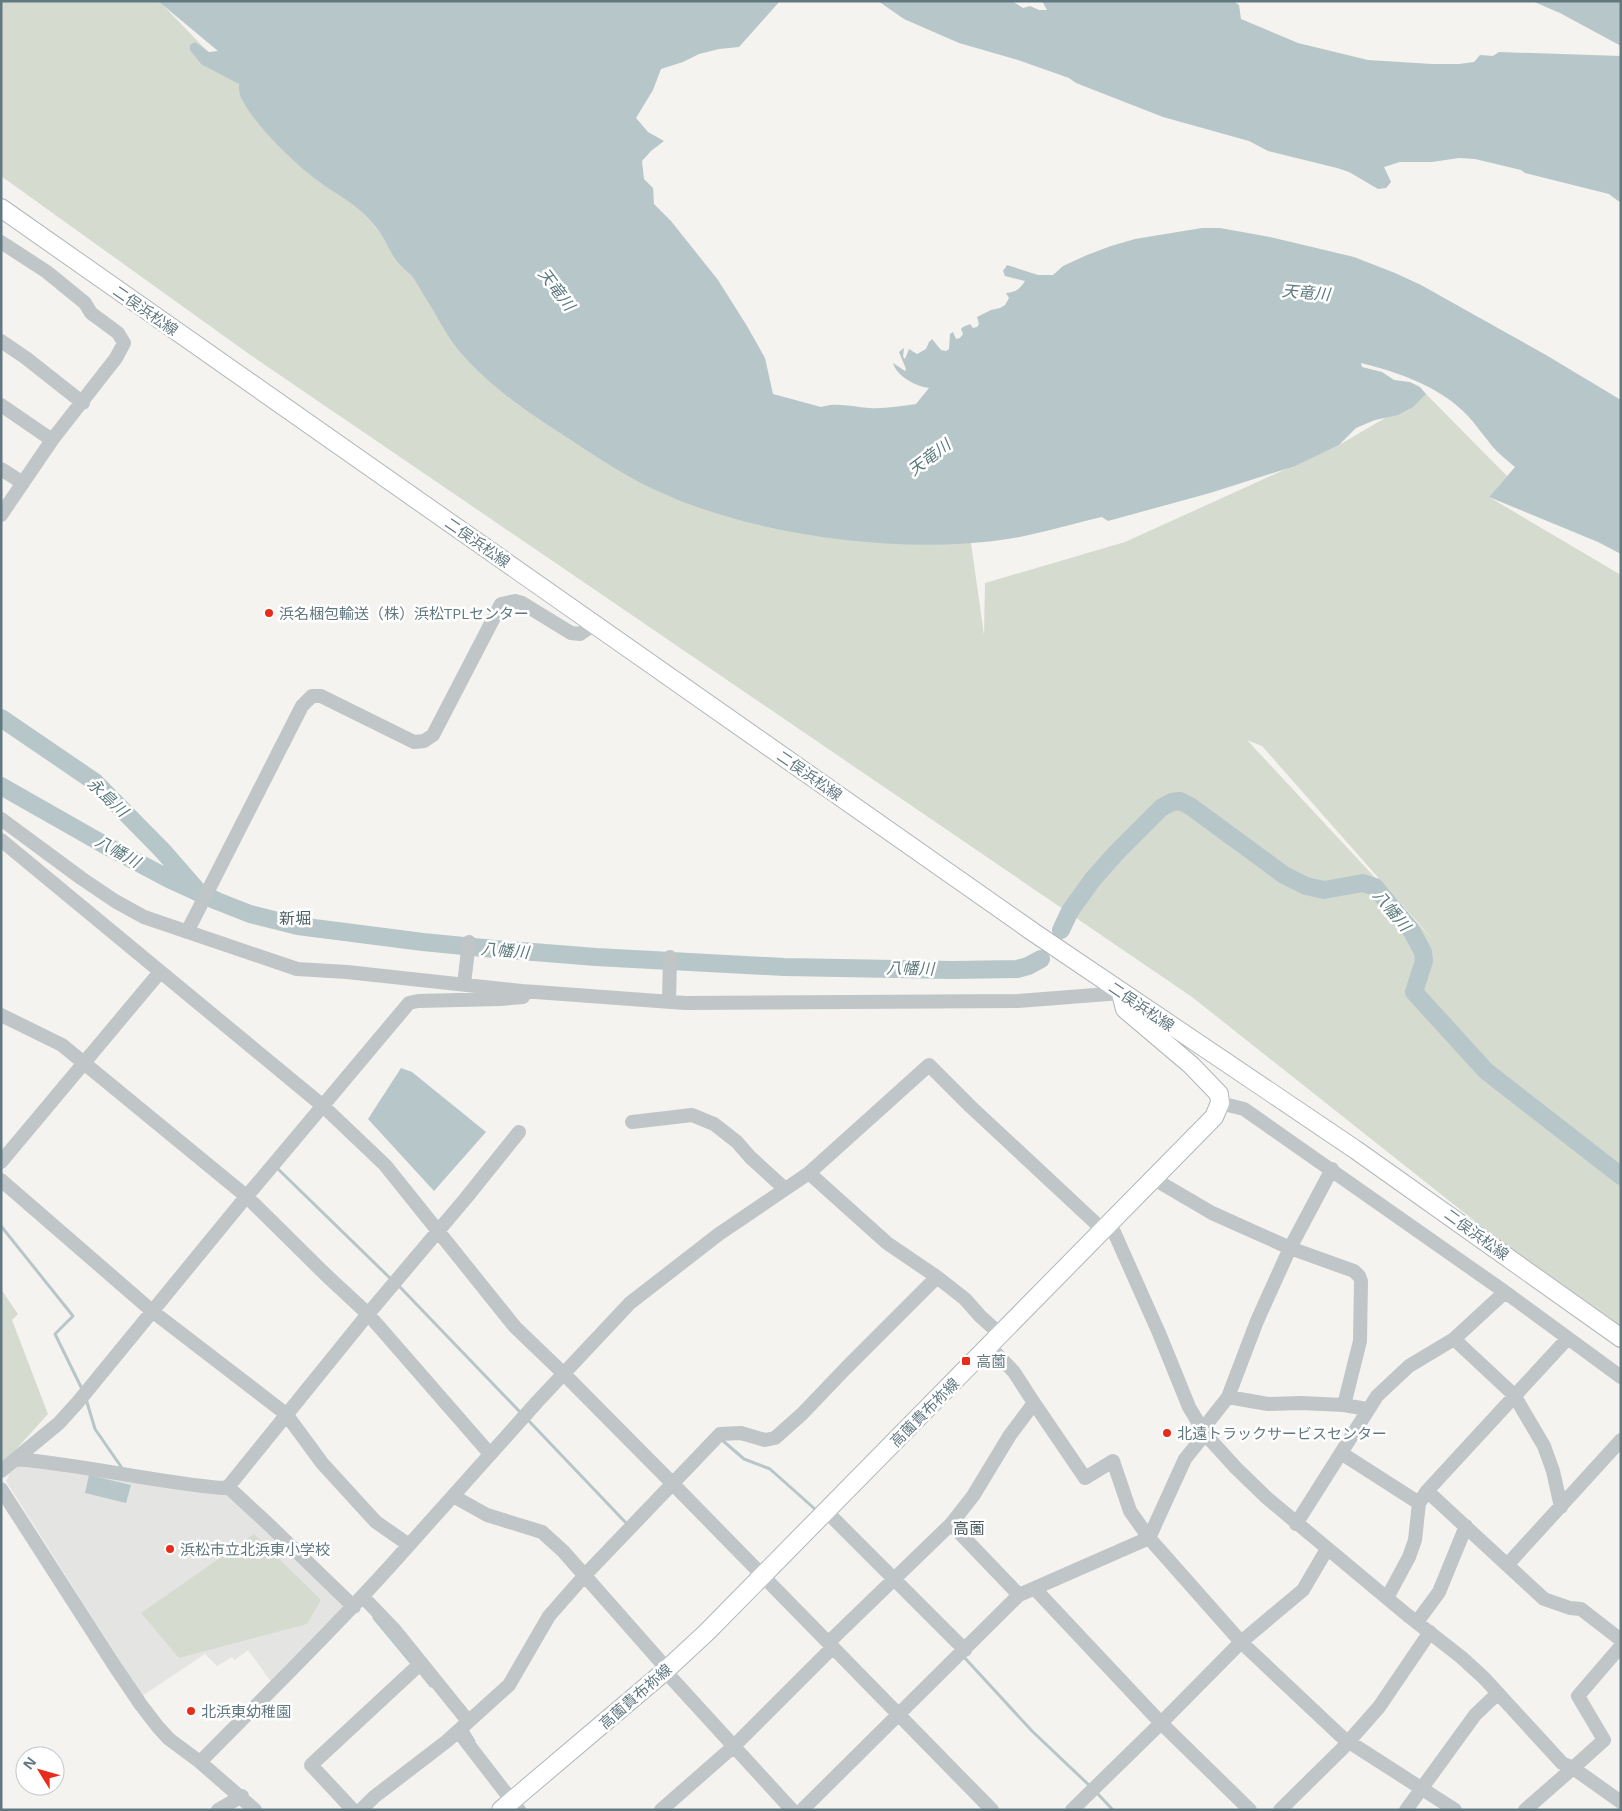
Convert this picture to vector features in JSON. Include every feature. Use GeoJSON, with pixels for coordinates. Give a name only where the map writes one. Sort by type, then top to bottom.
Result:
{"type":"FeatureCollection","features":[{"type":"Feature","properties":{"kind":"main road","name":"二俣浜松線"},"geometry":{"type":"LineString","coordinates":[[1,208],[1121,992],[1364,1155],[1621,1338]]}},
{"type":"Feature","properties":{"kind":"main road"},"geometry":{"type":"LineString","coordinates":[[1121,992],[1126,1009],[1212,1085],[1219,1094],[1220,1103]]}},
{"type":"Feature","properties":{"kind":"main road","name":"高薗貴布祢線"},"geometry":{"type":"LineString","coordinates":[[511,1807],[707,1632],[1154,1179],[1214,1117],[1220,1103]]}},
{"type":"Feature","properties":{"kind":"street"},"geometry":{"type":"LineString","coordinates":[[1,242],[46,272],[85,303],[91,313],[118,333],[124,343],[116,358],[52,440],[1,515]]}},
{"type":"Feature","properties":{"kind":"street"},"geometry":{"type":"LineString","coordinates":[[1,341],[26,358],[82,403]]}},
{"type":"Feature","properties":{"kind":"street"},"geometry":{"type":"LineString","coordinates":[[1,405],[52,440]]}},
{"type":"Feature","properties":{"kind":"street"},"geometry":{"type":"LineString","coordinates":[[1,469],[23,483]]}},
{"type":"Feature","properties":{"kind":"street"},"geometry":{"type":"LineString","coordinates":[[187,932],[302,706],[312,696],[321,696],[414,742],[424,741],[433,735],[501,604],[515,601],[522,603],[571,633],[580,634],[594,624]]}},
{"type":"Feature","properties":{"kind":"street"},"geometry":{"type":"LineString","coordinates":[[1,819],[115,901],[144,917],[297,969],[347,972],[559,994],[685,1003],[1018,1001],[1121,992]]}},
{"type":"Feature","properties":{"kind":"street"},"geometry":{"type":"LineString","coordinates":[[1,840],[323,1106],[385,1165],[515,1327],[672,1483],[992,1810]]}},
{"type":"Feature","properties":{"kind":"street"},"geometry":{"type":"LineString","coordinates":[[464,984],[469,942]]}},
{"type":"Feature","properties":{"kind":"street"},"geometry":{"type":"LineString","coordinates":[[668,1002],[670,957]]}},
{"type":"Feature","properties":{"kind":"street"},"geometry":{"type":"LineString","coordinates":[[1,1162],[160,972]]}},
{"type":"Feature","properties":{"kind":"street"},"geometry":{"type":"LineString","coordinates":[[1,1471],[59,1423],[246,1196],[409,1003],[559,994]]}},
{"type":"Feature","properties":{"kind":"street"},"geometry":{"type":"LineString","coordinates":[[1,1015],[62,1045],[246,1196],[368,1314],[490,1454]]}},
{"type":"Feature","properties":{"kind":"street"},"geometry":{"type":"LineString","coordinates":[[200,1762],[299,1664],[358,1602],[563,1373],[630,1303],[719,1234],[809,1173],[929,1064],[971,1106],[1107,1227],[1155,1324],[1189,1407],[1204,1434],[1267,1498],[1296,1524],[1478,1672],[1562,1764],[1573,1768],[1621,1802]]}},
{"type":"Feature","properties":{"kind":"street"},"geometry":{"type":"LineString","coordinates":[[1220,1103],[1244,1108],[1505,1292],[1621,1377]]}},
{"type":"Feature","properties":{"kind":"street"},"geometry":{"type":"LineString","coordinates":[[632,1122],[692,1115],[714,1124],[738,1142],[750,1157],[786,1189]]}},
{"type":"Feature","properties":{"kind":"street"},"geometry":{"type":"LineString","coordinates":[[16,1459],[88,1467],[186,1485],[228,1487],[519,1132]]}},
{"type":"Feature","properties":{"kind":"street"},"geometry":{"type":"LineString","coordinates":[[802,1810],[1019,1595],[1149,1538],[1185,1459],[1204,1434],[1206,1425],[1228,1397],[1257,1321],[1290,1248],[1332,1169]]}},
{"type":"Feature","properties":{"kind":"street"},"geometry":{"type":"LineString","coordinates":[[809,1173],[887,1242],[965,1299],[980,1316],[1034,1403],[1085,1478],[1113,1462],[1130,1511],[1149,1538],[1241,1642],[1348,1742],[1455,1810]]}},
{"type":"Feature","properties":{"kind":"street"},"geometry":{"type":"LineString","coordinates":[[1154,1179],[1212,1213],[1290,1248],[1354,1271],[1359,1276],[1361,1281],[1360,1341],[1344,1405]]}},
{"type":"Feature","properties":{"kind":"street"},"geometry":{"type":"LineString","coordinates":[[1,1180],[152,1311],[286,1414],[322,1463],[376,1522],[409,1545]]}},
{"type":"Feature","properties":{"kind":"street"},"geometry":{"type":"LineString","coordinates":[[361,1810],[374,1797],[463,1726],[509,1685],[549,1616],[585,1575],[720,1434],[741,1433],[765,1440],[775,1438],[782,1433],[937,1277]]}},
{"type":"Feature","properties":{"kind":"street"},"geometry":{"type":"LineString","coordinates":[[1296,1524],[1377,1396],[1409,1366],[1454,1339],[1505,1292]]}},
{"type":"Feature","properties":{"kind":"street"},"geometry":{"type":"LineString","coordinates":[[1387,1598],[1409,1557],[1415,1540],[1419,1503],[1511,1401],[1514,1395],[1568,1338]]}},
{"type":"Feature","properties":{"kind":"street"},"geometry":{"type":"LineString","coordinates":[[1454,1339],[1514,1395],[1544,1446],[1553,1471],[1561,1507]]}},
{"type":"Feature","properties":{"kind":"street"},"geometry":{"type":"LineString","coordinates":[[1228,1397],[1268,1404],[1344,1405],[1367,1409]]}},
{"type":"Feature","properties":{"kind":"street"},"geometry":{"type":"LineString","coordinates":[[661,1810],[734,1746],[892,1580],[951,1524],[973,1496],[1010,1435],[1034,1403]]}},
{"type":"Feature","properties":{"kind":"street"},"geometry":{"type":"LineString","coordinates":[[1508,1564],[1621,1440]]}},
{"type":"Feature","properties":{"kind":"street"},"geometry":{"type":"LineString","coordinates":[[1341,1453],[1419,1503]]}},
{"type":"Feature","properties":{"kind":"street"},"geometry":{"type":"LineString","coordinates":[[228,1487],[358,1602],[393,1628],[417,1666],[463,1726],[511,1807]]}},
{"type":"Feature","properties":{"kind":"street"},"geometry":{"type":"LineString","coordinates":[[1,1489],[141,1705],[169,1740],[242,1796],[255,1810]]}},
{"type":"Feature","properties":{"kind":"street"},"geometry":{"type":"LineString","coordinates":[[1428,1491],[1544,1599],[1570,1608],[1582,1609],[1621,1640]]}},
{"type":"Feature","properties":{"kind":"street"},"geometry":{"type":"LineString","coordinates":[[453,1496],[487,1515],[542,1532],[563,1551],[666,1670],[792,1810]]}},
{"type":"Feature","properties":{"kind":"street"},"geometry":{"type":"LineString","coordinates":[[826,1510],[962,1652]]}},
{"type":"Feature","properties":{"kind":"street"},"geometry":{"type":"LineString","coordinates":[[951,1524],[1019,1595]]}},
{"type":"Feature","properties":{"kind":"street"},"geometry":{"type":"LineString","coordinates":[[1417,1622],[1439,1592],[1466,1526]]}},
{"type":"Feature","properties":{"kind":"street"},"geometry":{"type":"LineString","coordinates":[[1072,1810],[1241,1642],[1303,1590],[1327,1549]]}},
{"type":"Feature","properties":{"kind":"street"},"geometry":{"type":"LineString","coordinates":[[1035,1589],[1161,1723],[1250,1810]]}},
{"type":"Feature","properties":{"kind":"street"},"geometry":{"type":"LineString","coordinates":[[1280,1810],[1348,1742],[1379,1707],[1430,1632]]}},
{"type":"Feature","properties":{"kind":"street"},"geometry":{"type":"LineString","coordinates":[[1526,1810],[1604,1740],[1578,1696],[1621,1646]]}},
{"type":"Feature","properties":{"kind":"street"},"geometry":{"type":"LineString","coordinates":[[353,1810],[311,1765],[417,1666]]}},
{"type":"Feature","properties":{"kind":"street"},"geometry":{"type":"LineString","coordinates":[[1406,1810],[1475,1715],[1498,1693]]}},
{"type":"Feature","properties":{"kind":"street"},"geometry":{"type":"LineString","coordinates":[[218,1810],[242,1796]]}},
{"type":"Feature","properties":{"kind":"shaded area"},"geometry":{"type":"Polygon","coordinates":[[[1,1],[159,1],[364,214],[539,419],[864,541],[971,543],[984,635],[985,583],[1125,542],[1339,445],[1426,394],[1507,476],[1489,497],[1621,575],[1621,1337],[1192,997],[249,354],[1,176],[1,1]],[[1247,740],[1435,942],[1262,746],[1247,740]]]}},
{"type":"Feature","properties":{"kind":"shaded area"},"geometry":{"type":"Polygon","coordinates":[[[1,1289],[18,1314],[12,1320],[48,1414],[1,1466],[1,1289]]]}},
{"type":"Feature","properties":{"kind":"shaded area","name":"浜松市立北浜東小学校"},"geometry":{"type":"Polygon","coordinates":[[[21,1460],[231,1494],[349,1604],[272,1683],[248,1650],[235,1660],[232,1657],[217,1666],[205,1654],[142,1696],[6,1481],[10,1472],[21,1460]]]}},
{"type":"Feature","properties":{"kind":"shaded area"},"geometry":{"type":"Polygon","coordinates":[[[254,1534],[321,1600],[307,1624],[179,1658],[141,1613],[254,1534]]]}},
{"type":"Feature","properties":{"kind":"water","name":"天竜川"},"geometry":{"type":"Polygon","coordinates":[[[158,1],[780,1],[739,47],[699,54],[683,62],[661,69],[653,90],[636,118],[648,132],[664,141],[642,161],[644,179],[653,188],[654,204],[671,221],[718,280],[747,326],[765,358],[773,394],[821,407],[839,405],[881,408],[916,404],[929,388],[913,383],[898,373],[893,363],[905,371],[906,369],[899,352],[904,348],[903,357],[905,359],[909,349],[917,354],[926,349],[932,339],[941,350],[946,351],[949,349],[950,334],[953,332],[956,339],[960,338],[963,334],[961,329],[963,327],[970,324],[973,328],[977,327],[979,324],[977,317],[1005,305],[1009,298],[1006,293],[1017,290],[1025,281],[1005,276],[1003,271],[1007,265],[1038,275],[1053,275],[1063,266],[1111,246],[1135,239],[1202,228],[1220,228],[1270,237],[1354,257],[1421,285],[1546,355],[1621,400],[1621,554],[1598,542],[1489,497],[1515,467],[1495,449],[1468,416],[1445,397],[1418,382],[1390,371],[1361,363],[1362,367],[1382,372],[1394,380],[1410,382],[1420,387],[1426,394],[1413,407],[1398,415],[1375,420],[1356,428],[1339,445],[1295,466],[1210,493],[1108,521],[1102,517],[1034,534],[994,541],[955,544],[913,544],[869,542],[781,530],[699,508],[650,488],[616,469],[527,411],[498,389],[472,365],[445,331],[412,276],[396,260],[373,224],[353,204],[308,173],[275,142],[247,109],[240,96],[239,84],[201,64],[190,50],[190,45],[195,42],[209,52],[218,51],[158,1]]]}},
{"type":"Feature","properties":{"kind":"water"},"geometry":{"type":"Polygon","coordinates":[[[878,1],[1012,1],[1023,8],[1030,6],[1039,10],[1047,10],[1042,1],[1233,1],[1239,5],[1241,19],[1298,43],[1368,60],[1459,64],[1474,62],[1480,55],[1493,56],[1499,52],[1621,56],[1621,203],[1609,194],[1525,173],[1521,170],[1475,159],[1459,158],[1432,162],[1400,162],[1384,167],[1391,182],[1386,188],[1378,189],[1349,172],[1268,151],[1249,141],[1163,117],[1076,83],[1069,78],[1018,60],[959,43],[904,19],[878,1]]]}},
{"type":"Feature","properties":{"kind":"water"},"geometry":{"type":"Polygon","coordinates":[[[1532,1],[1621,1],[1621,46],[1560,13],[1532,1]]]}},
{"type":"Feature","properties":{"kind":"water"},"geometry":{"type":"Polygon","coordinates":[[[401,1068],[412,1072],[486,1132],[434,1191],[368,1119],[401,1068]]]}},
{"type":"Feature","properties":{"kind":"water"},"geometry":{"type":"Polygon","coordinates":[[[89,1475],[131,1485],[126,1503],[85,1493],[89,1475]]]}},
{"type":"Feature","properties":{"kind":"waterway","name":"永島川"},"geometry":{"type":"LineString","coordinates":[[1,718],[95,782],[162,850],[196,889]]}},
{"type":"Feature","properties":{"kind":"waterway","name":"八幡川"},"geometry":{"type":"LineString","coordinates":[[1,786],[169,879],[250,914],[298,926],[494,949],[596,957],[784,967],[952,970],[1017,969],[1041,959]]}},
{"type":"Feature","properties":{"kind":"waterway","name":"八幡川"},"geometry":{"type":"LineString","coordinates":[[1061,930],[1070,911],[1093,879],[1117,852],[1161,808],[1172,802],[1180,801],[1190,806],[1284,875],[1306,886],[1324,890],[1363,883],[1375,887],[1411,930],[1423,952],[1424,961],[1414,992],[1486,1071],[1621,1176]]}},
{"type":"Feature","properties":{"kind":"waterway"},"geometry":{"type":"LineString","coordinates":[[277,1168],[392,1280]]}},
{"type":"Feature","properties":{"kind":"waterway"},"geometry":{"type":"LineString","coordinates":[[1,1226],[73,1316],[55,1334],[83,1391]]}},
{"type":"Feature","properties":{"kind":"waterway"},"geometry":{"type":"LineString","coordinates":[[398,1285],[521,1413]]}},
{"type":"Feature","properties":{"kind":"waterway"},"geometry":{"type":"LineString","coordinates":[[86,1399],[95,1429],[122,1468]]}},
{"type":"Feature","properties":{"kind":"waterway"},"geometry":{"type":"LineString","coordinates":[[528,1420],[628,1525]]}},
{"type":"Feature","properties":{"kind":"waterway"},"geometry":{"type":"LineString","coordinates":[[722,1440],[744,1459],[770,1469],[816,1510]]}},
{"type":"Feature","properties":{"kind":"waterway"},"geometry":{"type":"LineString","coordinates":[[374,1618],[413,1665]]}},
{"type":"Feature","properties":{"kind":"waterway"},"geometry":{"type":"LineString","coordinates":[[963,1656],[1032,1731],[1091,1787]]}},
{"type":"Feature","properties":{"kind":"waterway"},"geometry":{"type":"LineString","coordinates":[[419,1671],[431,1686]]}},
{"type":"Feature","properties":{"kind":"waterway"},"geometry":{"type":"LineString","coordinates":[[467,1730],[474,1741]]}},
{"type":"Feature","properties":{"kind":"waterway"},"geometry":{"type":"LineString","coordinates":[[1096,1792],[1113,1810]]}},
{"type":"Feature","properties":{"kind":"place","name":"浜名梱包輸送（株）浜松TPLセンター"},"geometry":{"type":"Point","coordinates":[269,613]}},
{"type":"Feature","properties":{"kind":"place","name":"高薗"},"geometry":{"type":"Point","coordinates":[966,1361]}},
{"type":"Feature","properties":{"kind":"place","name":"北遠トラックサービスセンター"},"geometry":{"type":"Point","coordinates":[1167,1433]}},
{"type":"Feature","properties":{"kind":"place","name":"浜松市立北浜東小学校"},"geometry":{"type":"Point","coordinates":[170,1549]}},
{"type":"Feature","properties":{"kind":"place","name":"北浜東幼稚園"},"geometry":{"type":"Point","coordinates":[191,1711]}},
{"type":"Feature","properties":{"kind":"district","name":"新堀"},"geometry":{"type":"Point","coordinates":[295,918]}},
{"type":"Feature","properties":{"kind":"district","name":"高薗"},"geometry":{"type":"Point","coordinates":[969,1528]}}]}
